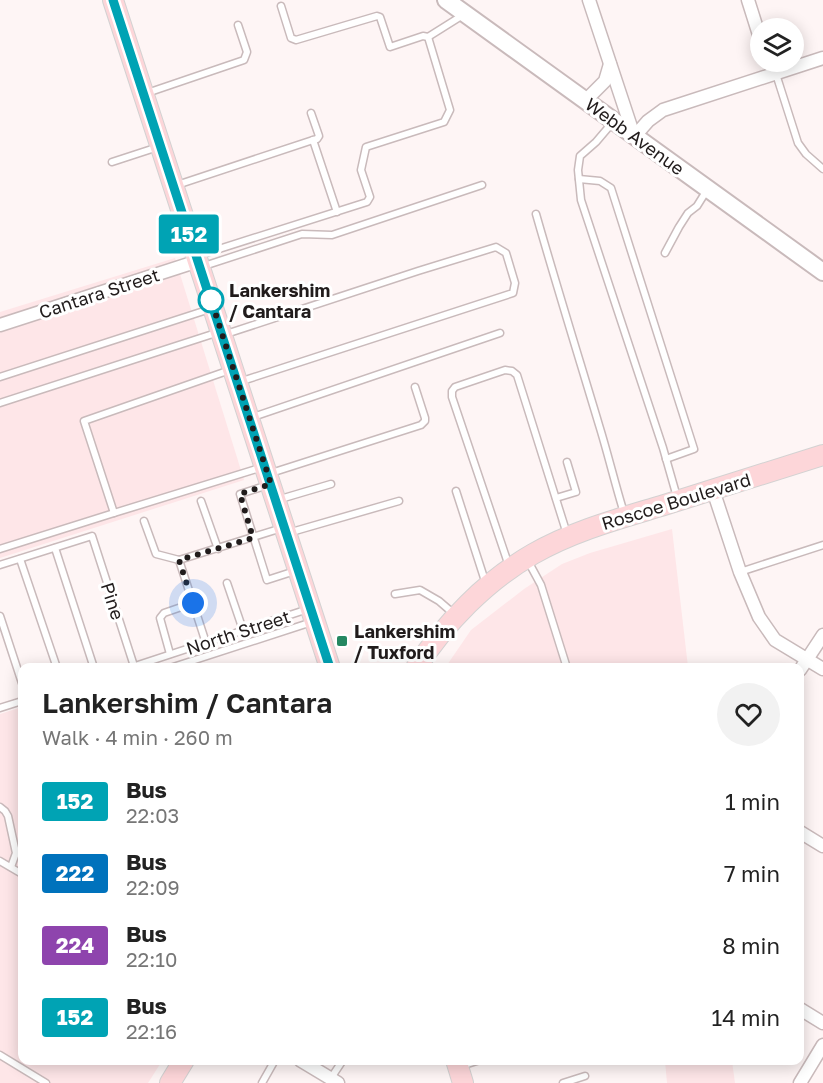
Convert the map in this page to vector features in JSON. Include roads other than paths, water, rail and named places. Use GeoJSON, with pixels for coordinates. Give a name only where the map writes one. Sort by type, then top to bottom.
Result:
{"type":"FeatureCollection","features":[{"type":"Feature","properties":{"kind":"main road"},"geometry":{"type":"LineString","coordinates":[[113,0],[328,663]]}},
{"type":"Feature","properties":{"kind":"main road","name":"Roscoe Boulevard"},"geometry":{"type":"LineString","coordinates":[[419,663],[440,633],[457,616],[487,587],[530,556],[592,527],[823,455]]}},
{"type":"Feature","properties":{"kind":"main road"},"geometry":{"type":"LineString","coordinates":[[170,1083],[181,1065]]}},
{"type":"Feature","properties":{"kind":"street","name":"Webb Avenue"},"geometry":{"type":"LineString","coordinates":[[446,0],[823,272]]}},
{"type":"Feature","properties":{"kind":"street"},"geometry":{"type":"LineString","coordinates":[[589,0],[634,137],[663,110],[823,58]]}},
{"type":"Feature","properties":{"kind":"street"},"geometry":{"type":"LineString","coordinates":[[748,0],[754,18]]}},
{"type":"Feature","properties":{"kind":"street"},"geometry":{"type":"LineString","coordinates":[[586,100],[605,81],[610,64]]}},
{"type":"Feature","properties":{"kind":"street","name":"Cantara Street"},"geometry":{"type":"LineString","coordinates":[[0,324],[198,261]]}},
{"type":"Feature","properties":{"kind":"street"},"geometry":{"type":"LineString","coordinates":[[713,490],[740,572],[759,617],[775,640],[823,669]]}},
{"type":"Feature","properties":{"kind":"street"},"geometry":{"type":"LineString","coordinates":[[804,663],[823,635]]}},
{"type":"Feature","properties":{"kind":"street"},"geometry":{"type":"LineString","coordinates":[[804,834],[823,846]]}},
{"type":"Feature","properties":{"kind":"street"},"geometry":{"type":"LineString","coordinates":[[804,1011],[823,1023]]}},
{"type":"Feature","properties":{"kind":"street"},"geometry":{"type":"LineString","coordinates":[[800,1083],[823,1045]]}},
{"type":"Feature","properties":{"kind":"street"},"geometry":{"type":"LineString","coordinates":[[311,1065],[334,1081]]}},
{"type":"Feature","properties":{"kind":"lane"},"geometry":{"type":"LineString","coordinates":[[281,6],[291,38],[296,40],[377,16],[380,17],[390,47],[423,36],[428,37],[465,13]]}},
{"type":"Feature","properties":{"kind":"lane"},"geometry":{"type":"LineString","coordinates":[[144,94],[244,60],[247,52],[238,26]]}},
{"type":"Feature","properties":{"kind":"lane"},"geometry":{"type":"LineString","coordinates":[[198,261],[367,202],[370,197],[361,170],[366,147],[444,122],[450,110],[428,37]]}},
{"type":"Feature","properties":{"kind":"lane"},"geometry":{"type":"LineString","coordinates":[[774,74],[798,143],[806,154],[823,169]]}},
{"type":"Feature","properties":{"kind":"lane"},"geometry":{"type":"LineString","coordinates":[[174,186],[317,139],[319,136],[311,113]]}},
{"type":"Feature","properties":{"kind":"lane"},"geometry":{"type":"LineString","coordinates":[[614,121],[580,156],[578,170],[581,200],[678,500]]}},
{"type":"Feature","properties":{"kind":"lane"},"geometry":{"type":"LineString","coordinates":[[312,140],[337,212]]}},
{"type":"Feature","properties":{"kind":"lane"},"geometry":{"type":"LineString","coordinates":[[112,162],[161,146]]}},
{"type":"Feature","properties":{"kind":"lane"},"geometry":{"type":"LineString","coordinates":[[579,179],[600,182],[611,188],[694,449],[666,459]]}},
{"type":"Feature","properties":{"kind":"lane"},"geometry":{"type":"LineString","coordinates":[[198,261],[302,234],[332,235],[482,185]]}},
{"type":"Feature","properties":{"kind":"lane"},"geometry":{"type":"LineString","coordinates":[[664,253],[688,213],[697,206],[708,190]]}},
{"type":"Feature","properties":{"kind":"lane"},"geometry":{"type":"LineString","coordinates":[[536,214],[625,517]]}},
{"type":"Feature","properties":{"kind":"lane"},"geometry":{"type":"LineString","coordinates":[[0,402],[496,247],[506,253],[515,283],[513,293],[84,421],[114,513]]}},
{"type":"Feature","properties":{"kind":"lane"},"geometry":{"type":"LineString","coordinates":[[0,377],[213,308]]}},
{"type":"Feature","properties":{"kind":"lane"},"geometry":{"type":"LineString","coordinates":[[250,418],[500,333]]}},
{"type":"Feature","properties":{"kind":"lane"},"geometry":{"type":"LineString","coordinates":[[510,569],[452,397],[455,387],[505,370],[517,375],[568,537]]}},
{"type":"Feature","properties":{"kind":"lane"},"geometry":{"type":"LineString","coordinates":[[299,569],[267,580],[240,494],[421,424],[424,418],[415,387]]}},
{"type":"Feature","properties":{"kind":"lane"},"geometry":{"type":"LineString","coordinates":[[556,498],[576,492],[567,462]]}},
{"type":"Feature","properties":{"kind":"lane"},"geometry":{"type":"LineString","coordinates":[[0,549],[114,513],[270,481],[331,484]]}},
{"type":"Feature","properties":{"kind":"lane"},"geometry":{"type":"LineString","coordinates":[[456,491],[487,587]]}},
{"type":"Feature","properties":{"kind":"lane"},"geometry":{"type":"LineString","coordinates":[[201,501],[218,549]]}},
{"type":"Feature","properties":{"kind":"lane"},"geometry":{"type":"LineString","coordinates":[[144,520],[156,555],[179,560],[253,538],[399,501]]}},
{"type":"Feature","properties":{"kind":"lane","name":"Pine"},"geometry":{"type":"LineString","coordinates":[[55,548],[92,536],[131,663]]}},
{"type":"Feature","properties":{"kind":"lane"},"geometry":{"type":"LineString","coordinates":[[740,572],[823,545]]}},
{"type":"Feature","properties":{"kind":"lane"},"geometry":{"type":"LineString","coordinates":[[0,565],[55,548],[92,663]]}},
{"type":"Feature","properties":{"kind":"lane"},"geometry":{"type":"LineString","coordinates":[[530,556],[565,663]]}},
{"type":"Feature","properties":{"kind":"lane"},"geometry":{"type":"LineString","coordinates":[[20,559],[55,663]]}},
{"type":"Feature","properties":{"kind":"lane"},"geometry":{"type":"LineString","coordinates":[[179,560],[206,643]]}},
{"type":"Feature","properties":{"kind":"lane"},"geometry":{"type":"LineString","coordinates":[[227,583],[243,630]]}},
{"type":"Feature","properties":{"kind":"lane"},"geometry":{"type":"LineString","coordinates":[[395,594],[420,590],[439,601],[457,616]]}},
{"type":"Feature","properties":{"kind":"lane"},"geometry":{"type":"LineString","coordinates":[[170,654],[160,618],[164,613],[193,603]]}},
{"type":"Feature","properties":{"kind":"lane"},"geometry":{"type":"LineString","coordinates":[[183,663],[313,614]]}},
{"type":"Feature","properties":{"kind":"lane","name":"North Street"},"geometry":{"type":"LineString","coordinates":[[144,663],[243,630],[313,614]]}},
{"type":"Feature","properties":{"kind":"lane"},"geometry":{"type":"LineString","coordinates":[[0,616],[18,671]]}},
{"type":"Feature","properties":{"kind":"lane"},"geometry":{"type":"LineString","coordinates":[[0,708],[18,702]]}},
{"type":"Feature","properties":{"kind":"lane"},"geometry":{"type":"LineString","coordinates":[[0,807],[8,816],[16,852],[11,867]]}},
{"type":"Feature","properties":{"kind":"lane"},"geometry":{"type":"LineString","coordinates":[[0,861],[18,871]]}},
{"type":"Feature","properties":{"kind":"lane"},"geometry":{"type":"LineString","coordinates":[[0,1055],[46,1083]]}},
{"type":"Feature","properties":{"kind":"lane"},"geometry":{"type":"LineString","coordinates":[[262,1083],[272,1065]]}},
{"type":"Feature","properties":{"kind":"lane"},"geometry":{"type":"LineString","coordinates":[[334,1081],[341,1065]]}},
{"type":"Feature","properties":{"kind":"lane"},"geometry":{"type":"LineString","coordinates":[[562,1083],[585,1076]]}},
{"type":"Feature","properties":{"kind":"place","name":"Lankershim / Cantara"},"geometry":{"type":"Point","coordinates":[211,300]}},
{"type":"Feature","properties":{"kind":"place","name":"Lankershim / Tuxford"},"geometry":{"type":"Point","coordinates":[342,641]}}]}
